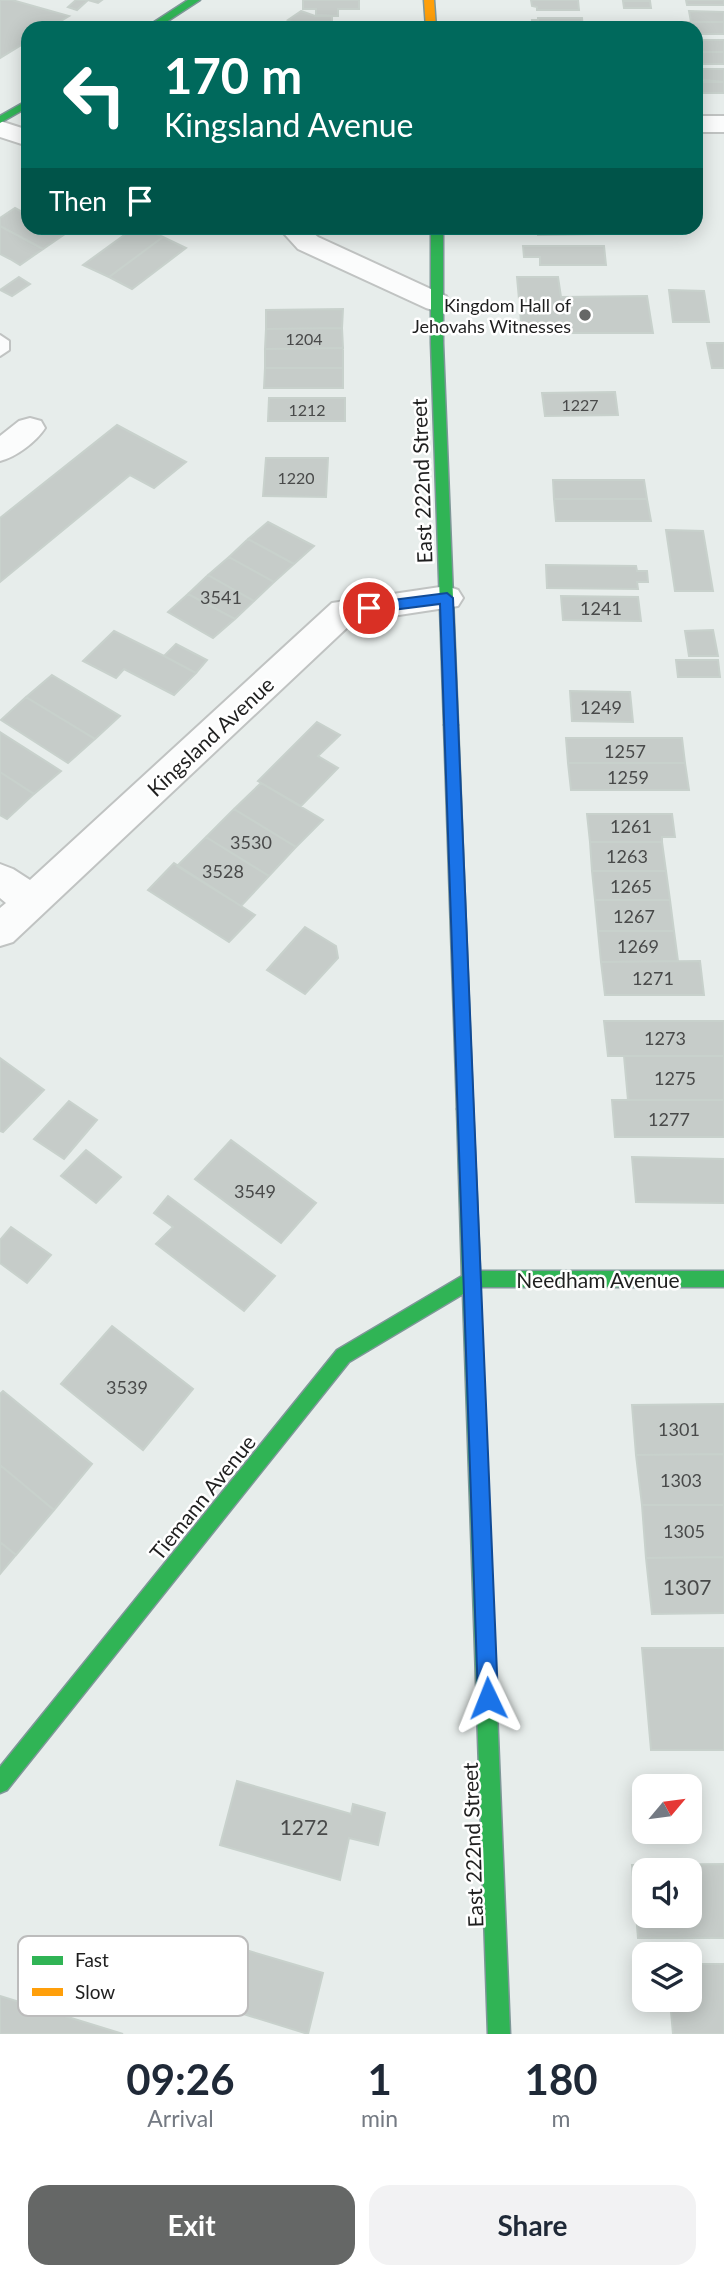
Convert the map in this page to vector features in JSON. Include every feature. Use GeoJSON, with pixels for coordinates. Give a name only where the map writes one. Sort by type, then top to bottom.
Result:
{"type":"FeatureCollection","features":[{"type":"Feature","properties":{"kind":"street"},"geometry":{"type":"LineString","coordinates":[[161,21],[195,0]]}},
{"type":"Feature","properties":{"kind":"street"},"geometry":{"type":"LineString","coordinates":[[429,0],[430,21]]}},
{"type":"Feature","properties":{"kind":"street"},"geometry":{"type":"LineString","coordinates":[[0,120],[21,107]]}},
{"type":"Feature","properties":{"kind":"street"},"geometry":{"type":"LineString","coordinates":[[703,124],[724,124]]}},
{"type":"Feature","properties":{"kind":"street"},"geometry":{"type":"LineString","coordinates":[[0,129],[21,136]]}},
{"type":"Feature","properties":{"kind":"street"},"geometry":{"type":"LineString","coordinates":[[299,235],[308,243],[436,302]]}},
{"type":"Feature","properties":{"kind":"street","name":"East 222nd Street"},"geometry":{"type":"LineString","coordinates":[[437,235],[436,302],[499,2034]]}},
{"type":"Feature","properties":{"kind":"street"},"geometry":{"type":"LineString","coordinates":[[0,451],[30,428]]}},
{"type":"Feature","properties":{"kind":"street","name":"Kingsland Avenue"},"geometry":{"type":"LineString","coordinates":[[0,932],[344,611],[447,598]]}},
{"type":"Feature","properties":{"kind":"street"},"geometry":{"type":"LineString","coordinates":[[0,879],[32,901]]}},
{"type":"Feature","properties":{"kind":"street","name":"Needham Avenue"},"geometry":{"type":"LineString","coordinates":[[473,1279],[724,1279]]}},
{"type":"Feature","properties":{"kind":"street","name":"Tiemann Avenue"},"geometry":{"type":"LineString","coordinates":[[0,1783],[343,1356],[473,1279]]}},
{"type":"Feature","properties":{"kind":"lane"},"geometry":{"type":"LineString","coordinates":[[0,341],[0,350]]}},
{"type":"Feature","properties":{"kind":"building"},"geometry":{"type":"Polygon","coordinates":[[[0,0],[12,0],[69,16],[61,21],[21,21],[21,45],[0,58],[0,0]]]}},
{"type":"Feature","properties":{"kind":"building"},"geometry":{"type":"Polygon","coordinates":[[[76,0],[88,0],[77,10],[68,7],[76,0]]]}},
{"type":"Feature","properties":{"kind":"building"},"geometry":{"type":"Polygon","coordinates":[[[303,0],[359,0],[359,9],[338,9],[338,16],[316,15],[316,9],[303,9],[303,0]]]}},
{"type":"Feature","properties":{"kind":"building"},"geometry":{"type":"Polygon","coordinates":[[[531,0],[578,0],[579,10],[537,10],[537,7],[532,6],[531,0]]]}},
{"type":"Feature","properties":{"kind":"building"},"geometry":{"type":"Polygon","coordinates":[[[686,0],[724,0],[724,5],[687,5],[686,0]]]}},
{"type":"Feature","properties":{"kind":"building"},"geometry":{"type":"Polygon","coordinates":[[[623,1],[650,1],[651,8],[624,8],[623,1]]]}},
{"type":"Feature","properties":{"kind":"building"},"geometry":{"type":"Polygon","coordinates":[[[301,11],[315,16],[332,16],[332,21],[288,20],[301,11]]]}},
{"type":"Feature","properties":{"kind":"building"},"geometry":{"type":"Polygon","coordinates":[[[689,11],[724,12],[724,22],[691,21],[689,11]]]}},
{"type":"Feature","properties":{"kind":"building"},"geometry":{"type":"Polygon","coordinates":[[[582,18],[582,21],[532,20],[582,18]]]}},
{"type":"Feature","properties":{"kind":"building"},"geometry":{"type":"Polygon","coordinates":[[[703,22],[724,22],[724,34],[703,34],[703,22]]]}},
{"type":"Feature","properties":{"kind":"building"},"geometry":{"type":"Polygon","coordinates":[[[703,40],[724,40],[724,52],[703,52],[703,40]]]}},
{"type":"Feature","properties":{"kind":"building"},"geometry":{"type":"Polygon","coordinates":[[[703,52],[724,52],[724,64],[703,64],[703,52]]]}},
{"type":"Feature","properties":{"kind":"building"},"geometry":{"type":"Polygon","coordinates":[[[703,69],[724,69],[724,82],[703,80],[703,69]]]}},
{"type":"Feature","properties":{"kind":"building"},"geometry":{"type":"Polygon","coordinates":[[[703,82],[724,82],[724,93],[703,93],[703,82]]]}},
{"type":"Feature","properties":{"kind":"building"},"geometry":{"type":"Polygon","coordinates":[[[15,208],[21,211],[21,235],[64,235],[43,249],[0,226],[0,218],[15,208]]]}},
{"type":"Feature","properties":{"kind":"building"},"geometry":{"type":"Polygon","coordinates":[[[0,226],[43,249],[20,265],[0,254],[0,226]]]}},
{"type":"Feature","properties":{"kind":"building"},"geometry":{"type":"Polygon","coordinates":[[[124,235],[163,237],[109,277],[83,265],[124,235]]]}},
{"type":"Feature","properties":{"kind":"building"},"geometry":{"type":"Polygon","coordinates":[[[163,237],[186,248],[132,289],[109,277],[163,237]]]}},
{"type":"Feature","properties":{"kind":"building"},"geometry":{"type":"Polygon","coordinates":[[[523,246],[604,246],[606,265],[540,265],[540,257],[524,257],[523,246]]]}},
{"type":"Feature","properties":{"kind":"building"},"geometry":{"type":"Polygon","coordinates":[[[19,277],[30,284],[12,296],[0,290],[19,277]]]}},
{"type":"Feature","properties":{"kind":"building","name":"Kingdom Hall of Jehovahs Witnesses"},"geometry":{"type":"Polygon","coordinates":[[[517,277],[558,277],[561,297],[647,296],[653,333],[522,333],[517,277]]]}},
{"type":"Feature","properties":{"kind":"building"},"geometry":{"type":"Polygon","coordinates":[[[669,290],[704,291],[709,322],[673,322],[669,290]]]}},
{"type":"Feature","properties":{"kind":"building"},"geometry":{"type":"Polygon","coordinates":[[[343,309],[342,328],[266,329],[266,310],[343,309]]]}},
{"type":"Feature","properties":{"kind":"building"},"geometry":{"type":"Polygon","coordinates":[[[342,328],[343,348],[265,349],[266,329],[342,328]]]}},
{"type":"Feature","properties":{"kind":"building"},"geometry":{"type":"Polygon","coordinates":[[[707,343],[724,343],[724,368],[712,368],[707,343]]]}},
{"type":"Feature","properties":{"kind":"building"},"geometry":{"type":"Polygon","coordinates":[[[343,348],[343,368],[265,368],[265,349],[343,348]]]}},
{"type":"Feature","properties":{"kind":"building"},"geometry":{"type":"Polygon","coordinates":[[[265,368],[343,368],[343,388],[264,388],[265,368]]]}},
{"type":"Feature","properties":{"kind":"building"},"geometry":{"type":"Polygon","coordinates":[[[615,392],[618,415],[545,416],[542,393],[615,392]]]}},
{"type":"Feature","properties":{"kind":"building"},"geometry":{"type":"Polygon","coordinates":[[[269,398],[345,398],[345,421],[268,421],[269,398]]]}},
{"type":"Feature","properties":{"kind":"building"},"geometry":{"type":"Polygon","coordinates":[[[117,425],[186,462],[154,488],[130,475],[0,582],[0,518],[117,425]]]}},
{"type":"Feature","properties":{"kind":"building"},"geometry":{"type":"Polygon","coordinates":[[[266,458],[328,458],[326,497],[263,496],[266,458]]]}},
{"type":"Feature","properties":{"kind":"building"},"geometry":{"type":"Polygon","coordinates":[[[553,480],[644,480],[647,499],[554,499],[553,480]]]}},
{"type":"Feature","properties":{"kind":"building"},"geometry":{"type":"Polygon","coordinates":[[[554,499],[647,499],[651,521],[556,521],[554,499]]]}},
{"type":"Feature","properties":{"kind":"building"},"geometry":{"type":"Polygon","coordinates":[[[268,522],[314,546],[294,564],[248,539],[268,522]]]}},
{"type":"Feature","properties":{"kind":"building"},"geometry":{"type":"Polygon","coordinates":[[[666,530],[703,531],[713,591],[675,591],[666,530]]]}},
{"type":"Feature","properties":{"kind":"building"},"geometry":{"type":"Polygon","coordinates":[[[248,539],[294,564],[274,582],[229,557],[248,539]]]}},
{"type":"Feature","properties":{"kind":"building"},"geometry":{"type":"Polygon","coordinates":[[[229,557],[274,582],[254,601],[208,575],[229,557]]]}},
{"type":"Feature","properties":{"kind":"building"},"geometry":{"type":"Polygon","coordinates":[[[546,565],[636,566],[637,571],[647,571],[648,582],[637,582],[638,589],[547,588],[546,565]]]}},
{"type":"Feature","properties":{"kind":"building"},"geometry":{"type":"Polygon","coordinates":[[[208,575],[254,601],[235,619],[188,594],[208,575]]]}},
{"type":"Feature","properties":{"kind":"building"},"geometry":{"type":"Polygon","coordinates":[[[188,594],[235,619],[213,638],[168,612],[188,594]]]}},
{"type":"Feature","properties":{"kind":"building"},"geometry":{"type":"Polygon","coordinates":[[[561,596],[638,597],[641,621],[563,620],[561,596]]]}},
{"type":"Feature","properties":{"kind":"building"},"geometry":{"type":"Polygon","coordinates":[[[713,630],[718,656],[689,656],[685,631],[713,630]]]}},
{"type":"Feature","properties":{"kind":"building"},"geometry":{"type":"Polygon","coordinates":[[[114,631],[196,673],[174,695],[124,669],[116,678],[83,661],[114,631]]]}},
{"type":"Feature","properties":{"kind":"building"},"geometry":{"type":"Polygon","coordinates":[[[176,644],[207,660],[196,673],[164,656],[176,644]]]}},
{"type":"Feature","properties":{"kind":"building"},"geometry":{"type":"Polygon","coordinates":[[[676,660],[718,660],[720,677],[678,677],[676,660]]]}},
{"type":"Feature","properties":{"kind":"building"},"geometry":{"type":"Polygon","coordinates":[[[52,675],[120,716],[95,739],[26,697],[52,675]]]}},
{"type":"Feature","properties":{"kind":"building"},"geometry":{"type":"Polygon","coordinates":[[[570,691],[630,692],[633,722],[572,721],[570,691]]]}},
{"type":"Feature","properties":{"kind":"building"},"geometry":{"type":"Polygon","coordinates":[[[26,697],[95,739],[68,763],[1,720],[26,697]]]}},
{"type":"Feature","properties":{"kind":"building"},"geometry":{"type":"Polygon","coordinates":[[[317,722],[340,735],[318,756],[338,768],[301,806],[258,781],[317,722]]]}},
{"type":"Feature","properties":{"kind":"building"},"geometry":{"type":"Polygon","coordinates":[[[0,732],[61,771],[34,794],[0,772],[0,732]]]}},
{"type":"Feature","properties":{"kind":"building"},"geometry":{"type":"Polygon","coordinates":[[[566,738],[682,738],[685,763],[568,763],[566,738]]]}},
{"type":"Feature","properties":{"kind":"building"},"geometry":{"type":"Polygon","coordinates":[[[568,763],[685,763],[689,790],[571,790],[568,763]]]}},
{"type":"Feature","properties":{"kind":"building"},"geometry":{"type":"Polygon","coordinates":[[[0,772],[34,794],[7,819],[0,815],[0,772]]]}},
{"type":"Feature","properties":{"kind":"building"},"geometry":{"type":"Polygon","coordinates":[[[261,783],[323,820],[296,847],[234,809],[261,783]]]}},
{"type":"Feature","properties":{"kind":"building"},"geometry":{"type":"Polygon","coordinates":[[[234,809],[296,847],[269,876],[206,837],[234,809]]]}},
{"type":"Feature","properties":{"kind":"building"},"geometry":{"type":"Polygon","coordinates":[[[587,814],[672,814],[675,837],[662,837],[662,842],[590,842],[587,814]]]}},
{"type":"Feature","properties":{"kind":"building"},"geometry":{"type":"Polygon","coordinates":[[[206,837],[269,876],[241,906],[177,866],[206,837]]]}},
{"type":"Feature","properties":{"kind":"building"},"geometry":{"type":"Polygon","coordinates":[[[590,842],[662,842],[666,871],[592,871],[590,842]]]}},
{"type":"Feature","properties":{"kind":"building"},"geometry":{"type":"Polygon","coordinates":[[[174,863],[255,915],[229,942],[148,890],[174,863]]]}},
{"type":"Feature","properties":{"kind":"building"},"geometry":{"type":"Polygon","coordinates":[[[592,871],[666,871],[670,900],[595,900],[592,871]]]}},
{"type":"Feature","properties":{"kind":"building"},"geometry":{"type":"Polygon","coordinates":[[[595,900],[670,900],[674,931],[598,931],[595,900]]]}},
{"type":"Feature","properties":{"kind":"building"},"geometry":{"type":"Polygon","coordinates":[[[305,927],[336,946],[338,958],[305,994],[267,970],[305,927]]]}},
{"type":"Feature","properties":{"kind":"building"},"geometry":{"type":"Polygon","coordinates":[[[598,931],[674,931],[678,961],[601,962],[598,931]]]}},
{"type":"Feature","properties":{"kind":"building"},"geometry":{"type":"Polygon","coordinates":[[[700,961],[704,995],[605,995],[601,962],[700,961]]]}},
{"type":"Feature","properties":{"kind":"building"},"geometry":{"type":"Polygon","coordinates":[[[604,1021],[724,1021],[724,1056],[608,1056],[604,1021]]]}},
{"type":"Feature","properties":{"kind":"building"},"geometry":{"type":"Polygon","coordinates":[[[624,1056],[724,1056],[724,1100],[628,1100],[624,1056]]]}},
{"type":"Feature","properties":{"kind":"building"},"geometry":{"type":"Polygon","coordinates":[[[0,1058],[44,1090],[3,1132],[0,1131],[0,1058]]]}},
{"type":"Feature","properties":{"kind":"building"},"geometry":{"type":"Polygon","coordinates":[[[612,1100],[724,1100],[724,1137],[615,1137],[612,1100]]]}},
{"type":"Feature","properties":{"kind":"building"},"geometry":{"type":"Polygon","coordinates":[[[69,1101],[97,1120],[64,1159],[34,1139],[69,1101]]]}},
{"type":"Feature","properties":{"kind":"building"},"geometry":{"type":"Polygon","coordinates":[[[231,1140],[316,1203],[281,1243],[195,1179],[231,1140]]]}},
{"type":"Feature","properties":{"kind":"building"},"geometry":{"type":"Polygon","coordinates":[[[86,1150],[121,1177],[96,1203],[61,1176],[86,1150]]]}},
{"type":"Feature","properties":{"kind":"building"},"geometry":{"type":"Polygon","coordinates":[[[632,1157],[724,1159],[724,1203],[636,1202],[632,1157]]]}},
{"type":"Feature","properties":{"kind":"building"},"geometry":{"type":"Polygon","coordinates":[[[168,1196],[275,1276],[244,1311],[156,1244],[173,1227],[154,1213],[168,1196]]]}},
{"type":"Feature","properties":{"kind":"building"},"geometry":{"type":"Polygon","coordinates":[[[11,1227],[51,1255],[27,1283],[0,1263],[0,1240],[11,1227]]]}},
{"type":"Feature","properties":{"kind":"building"},"geometry":{"type":"Polygon","coordinates":[[[112,1326],[193,1389],[143,1450],[61,1384],[112,1326]]]}},
{"type":"Feature","properties":{"kind":"building"},"geometry":{"type":"Polygon","coordinates":[[[3,1391],[92,1464],[54,1510],[0,1465],[0,1394],[3,1391]]]}},
{"type":"Feature","properties":{"kind":"building"},"geometry":{"type":"Polygon","coordinates":[[[724,1404],[724,1454],[636,1455],[632,1405],[724,1404]]]}},
{"type":"Feature","properties":{"kind":"building"},"geometry":{"type":"Polygon","coordinates":[[[724,1454],[724,1505],[642,1505],[636,1455],[724,1454]]]}},
{"type":"Feature","properties":{"kind":"building"},"geometry":{"type":"Polygon","coordinates":[[[0,1465],[54,1510],[16,1555],[0,1542],[0,1465]]]}},
{"type":"Feature","properties":{"kind":"building"},"geometry":{"type":"Polygon","coordinates":[[[642,1505],[724,1505],[724,1557],[646,1558],[642,1505]]]}},
{"type":"Feature","properties":{"kind":"building"},"geometry":{"type":"Polygon","coordinates":[[[0,1542],[16,1555],[0,1574],[0,1542]]]}},
{"type":"Feature","properties":{"kind":"building"},"geometry":{"type":"Polygon","coordinates":[[[724,1557],[724,1613],[652,1614],[646,1558],[724,1557]]]}},
{"type":"Feature","properties":{"kind":"building"},"geometry":{"type":"Polygon","coordinates":[[[642,1648],[724,1648],[724,1750],[651,1750],[642,1648]]]}},
{"type":"Feature","properties":{"kind":"building"},"geometry":{"type":"Polygon","coordinates":[[[237,1781],[351,1814],[353,1804],[385,1813],[378,1845],[349,1838],[340,1880],[220,1845],[237,1781]]]}},
{"type":"Feature","properties":{"kind":"building"},"geometry":{"type":"Polygon","coordinates":[[[702,1864],[724,1864],[724,1938],[638,1938],[637,1928],[702,1928],[702,1864]]]}},
{"type":"Feature","properties":{"kind":"building"},"geometry":{"type":"Polygon","coordinates":[[[248,1951],[323,1973],[308,2034],[248,2015],[248,1951]]]}},
{"type":"Feature","properties":{"kind":"building"},"geometry":{"type":"Polygon","coordinates":[[[702,1964],[724,1964],[724,2034],[673,2034],[671,2012],[702,2012],[702,1964]]]}},
{"type":"Feature","properties":{"kind":"building"},"geometry":{"type":"Polygon","coordinates":[[[0,1996],[18,2002],[18,2016],[65,2016],[123,2034],[0,2034],[0,1996]]]}},
{"type":"Feature","properties":{"kind":"traffic: fast"},"geometry":{"type":"LineString","coordinates":[[161,21],[195,0]]}},
{"type":"Feature","properties":{"kind":"traffic: fast"},"geometry":{"type":"LineString","coordinates":[[0,120],[21,107]]}},
{"type":"Feature","properties":{"kind":"traffic: fast"},"geometry":{"type":"LineString","coordinates":[[437,235],[437,343],[451,725]]}},
{"type":"Feature","properties":{"kind":"traffic: fast"},"geometry":{"type":"LineString","coordinates":[[465,1109],[499,2034]]}},
{"type":"Feature","properties":{"kind":"traffic: fast"},"geometry":{"type":"LineString","coordinates":[[473,1279],[724,1279]]}},
{"type":"Feature","properties":{"kind":"traffic: fast"},"geometry":{"type":"LineString","coordinates":[[0,1783],[343,1356],[473,1279]]}},
{"type":"Feature","properties":{"kind":"traffic: slow"},"geometry":{"type":"LineString","coordinates":[[429,0],[430,21]]}},
{"type":"Feature","properties":{"kind":"traffic: slow"},"geometry":{"type":"LineString","coordinates":[[451,725],[465,1109]]}},
{"type":"Feature","properties":{"kind":"place","name":"Kingdom Hall of Jehovahs Witnesses"},"geometry":{"type":"Point","coordinates":[585,315]}},
{"type":"Feature","properties":{"kind":"route"},"geometry":{"type":"LineString","coordinates":[[369,608],[447,598],[488,1698]]}}]}
